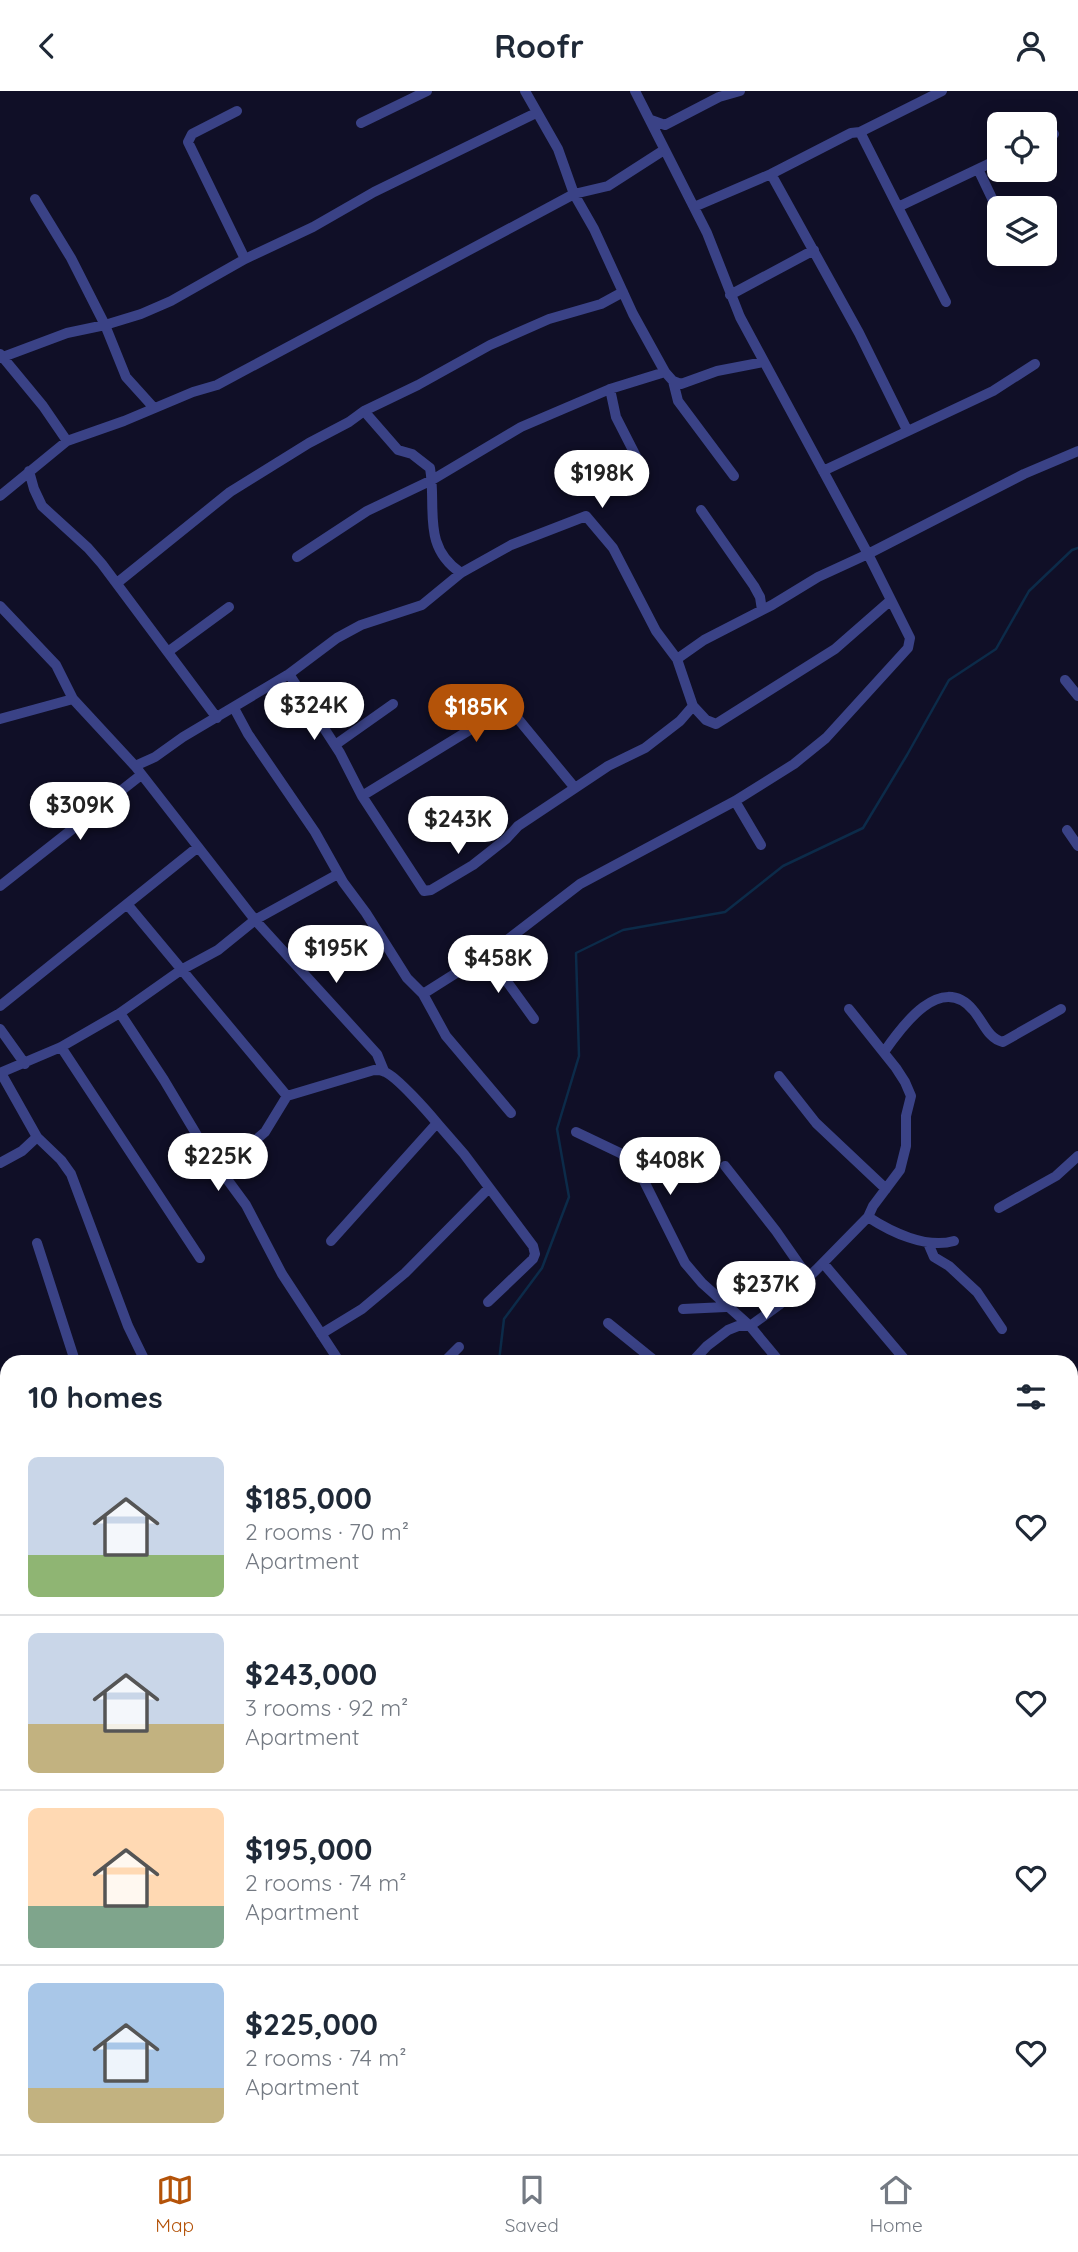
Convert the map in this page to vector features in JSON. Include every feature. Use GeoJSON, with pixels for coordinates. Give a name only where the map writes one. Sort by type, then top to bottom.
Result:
{"type":"FeatureCollection","features":[{"type":"Feature","properties":{"kind":"street"},"geometry":{"type":"LineString","coordinates":[[361,123],[427,91]]}},
{"type":"Feature","properties":{"kind":"street"},"geometry":{"type":"LineString","coordinates":[[525,91],[558,149],[575,194],[623,292],[665,372],[673,381],[678,401],[734,476]]}},
{"type":"Feature","properties":{"kind":"street"},"geometry":{"type":"LineString","coordinates":[[423,994],[487,954],[580,884],[735,801],[794,764],[826,738],[908,648],[909,638],[891,600],[730,295],[707,233],[635,91]]}},
{"type":"Feature","properties":{"kind":"street"},"geometry":{"type":"LineString","coordinates":[[694,207],[771,174],[942,91]]}},
{"type":"Feature","properties":{"kind":"street"},"geometry":{"type":"LineString","coordinates":[[651,120],[665,125],[719,97],[735,92]]}},
{"type":"Feature","properties":{"kind":"street"},"geometry":{"type":"LineString","coordinates":[[237,111],[192,134],[188,142],[245,259]]}},
{"type":"Feature","properties":{"kind":"street"},"geometry":{"type":"LineString","coordinates":[[67,440],[1,356],[67,333],[105,325],[170,301],[245,259],[313,227],[374,192],[536,113]]}},
{"type":"Feature","properties":{"kind":"street"},"geometry":{"type":"LineString","coordinates":[[860,132],[946,302]]}},
{"type":"Feature","properties":{"kind":"street"},"geometry":{"type":"LineString","coordinates":[[0,496],[67,440],[217,385],[575,194],[608,186],[664,150]]}},
{"type":"Feature","properties":{"kind":"street"},"geometry":{"type":"LineString","coordinates":[[898,207],[987,165]]}},
{"type":"Feature","properties":{"kind":"street"},"geometry":{"type":"LineString","coordinates":[[978,169],[991,196]]}},
{"type":"Feature","properties":{"kind":"street"},"geometry":{"type":"LineString","coordinates":[[771,174],[859,333],[907,430]]}},
{"type":"Feature","properties":{"kind":"street"},"geometry":{"type":"LineString","coordinates":[[35,199],[71,258],[105,325],[126,377],[154,408]]}},
{"type":"Feature","properties":{"kind":"street"},"geometry":{"type":"LineString","coordinates":[[730,295],[814,250]]}},
{"type":"Feature","properties":{"kind":"street"},"geometry":{"type":"LineString","coordinates":[[117,583],[230,492],[364,411],[490,345],[558,316],[601,304],[623,292]]}},
{"type":"Feature","properties":{"kind":"street"},"geometry":{"type":"LineString","coordinates":[[673,381],[681,383],[717,371],[764,362]]}},
{"type":"Feature","properties":{"kind":"street"},"geometry":{"type":"LineString","coordinates":[[823,471],[993,391],[1035,365]]}},
{"type":"Feature","properties":{"kind":"street"},"geometry":{"type":"LineString","coordinates":[[297,557],[367,511],[432,480],[521,427],[610,389],[665,372]]}},
{"type":"Feature","properties":{"kind":"street"},"geometry":{"type":"LineString","coordinates":[[610,389],[616,417],[640,464]]}},
{"type":"Feature","properties":{"kind":"street"},"geometry":{"type":"LineString","coordinates":[[139,391],[141,414]]}},
{"type":"Feature","properties":{"kind":"street"},"geometry":{"type":"LineString","coordinates":[[364,411],[398,450],[412,454],[430,468],[432,528],[449,565],[461,573]]}},
{"type":"Feature","properties":{"kind":"street"},"geometry":{"type":"LineString","coordinates":[[677,659],[704,640],[818,577],[1024,474],[1078,451]]}},
{"type":"Feature","properties":{"kind":"street"},"geometry":{"type":"LineString","coordinates":[[29,471],[43,506],[88,548],[117,583],[217,718]]}},
{"type":"Feature","properties":{"kind":"street"},"geometry":{"type":"LineString","coordinates":[[701,510],[754,586],[762,610]]}},
{"type":"Feature","properties":{"kind":"street"},"geometry":{"type":"LineString","coordinates":[[0,886],[155,757],[183,737],[289,674],[337,638],[362,625],[422,605],[461,573],[511,545],[586,516],[613,548],[656,631],[677,659],[693,706],[706,720],[716,724],[835,649],[891,600]]}},
{"type":"Feature","properties":{"kind":"street"},"geometry":{"type":"LineString","coordinates":[[0,606],[55,665],[73,699],[138,770],[255,920],[377,1054],[384,1071]]}},
{"type":"Feature","properties":{"kind":"street"},"geometry":{"type":"LineString","coordinates":[[169,651],[229,607]]}},
{"type":"Feature","properties":{"kind":"street"},"geometry":{"type":"LineString","coordinates":[[289,674],[335,745],[362,796],[424,891],[431,890],[473,865],[506,839],[518,825],[608,766],[645,748],[681,721],[693,706]]}},
{"type":"Feature","properties":{"kind":"street"},"geometry":{"type":"LineString","coordinates":[[1065,681],[1078,696]]}},
{"type":"Feature","properties":{"kind":"street"},"geometry":{"type":"LineString","coordinates":[[0,719],[73,699]]}},
{"type":"Feature","properties":{"kind":"street"},"geometry":{"type":"LineString","coordinates":[[335,745],[393,704]]}},
{"type":"Feature","properties":{"kind":"street"},"geometry":{"type":"LineString","coordinates":[[234,708],[248,734],[315,832],[338,874],[407,978],[423,994],[446,1036],[511,1113]]}},
{"type":"Feature","properties":{"kind":"street"},"geometry":{"type":"LineString","coordinates":[[362,796],[499,712],[508,710],[575,788]]}},
{"type":"Feature","properties":{"kind":"street"},"geometry":{"type":"LineString","coordinates":[[735,801],[761,845]]}},
{"type":"Feature","properties":{"kind":"street"},"geometry":{"type":"LineString","coordinates":[[1067,830],[1078,846]]}},
{"type":"Feature","properties":{"kind":"street"},"geometry":{"type":"LineString","coordinates":[[0,1006],[198,847]]}},
{"type":"Feature","properties":{"kind":"street"},"geometry":{"type":"LineString","coordinates":[[142,1355],[128,1326],[71,1174],[61,1160],[37,1137],[1,1073],[61,1048],[120,1013],[181,970],[218,950],[255,920],[338,874]]}},
{"type":"Feature","properties":{"kind":"street"},"geometry":{"type":"LineString","coordinates":[[127,905],[287,1096]]}},
{"type":"Feature","properties":{"kind":"street"},"geometry":{"type":"LineString","coordinates":[[487,954],[534,1019]]}},
{"type":"Feature","properties":{"kind":"street"},"geometry":{"type":"LineString","coordinates":[[884,1052],[905,1021],[914,1013],[938,999],[952,995],[964,1000],[989,1033],[997,1041],[1003,1042],[1061,1009]]}},
{"type":"Feature","properties":{"kind":"street"},"geometry":{"type":"LineString","coordinates":[[699,1355],[728,1330],[738,1326],[750,1327],[823,1263],[868,1217],[903,1163],[906,1116],[911,1096],[905,1082],[884,1052],[849,1009]]}},
{"type":"Feature","properties":{"kind":"street"},"geometry":{"type":"LineString","coordinates":[[120,1013],[207,1152],[246,1205],[282,1274],[335,1355]]}},
{"type":"Feature","properties":{"kind":"street"},"geometry":{"type":"LineString","coordinates":[[0,1029],[25,1064]]}},
{"type":"Feature","properties":{"kind":"street"},"geometry":{"type":"LineString","coordinates":[[61,1048],[200,1258]]}},
{"type":"Feature","properties":{"kind":"street"},"geometry":{"type":"LineString","coordinates":[[244,1150],[265,1132],[287,1096],[374,1070],[384,1071],[437,1123],[533,1246],[533,1259],[488,1302]]}},
{"type":"Feature","properties":{"kind":"street"},"geometry":{"type":"LineString","coordinates":[[779,1076],[816,1123],[886,1189]]}},
{"type":"Feature","properties":{"kind":"street"},"geometry":{"type":"LineString","coordinates":[[331,1241],[437,1123]]}},
{"type":"Feature","properties":{"kind":"street"},"geometry":{"type":"LineString","coordinates":[[576,1132],[620,1153],[637,1167],[685,1263],[726,1307],[750,1327],[774,1355]]}},
{"type":"Feature","properties":{"kind":"street"},"geometry":{"type":"LineString","coordinates":[[0,1163],[22,1151],[37,1137]]}},
{"type":"Feature","properties":{"kind":"street"},"geometry":{"type":"LineString","coordinates":[[999,1208],[1056,1176],[1078,1156]]}},
{"type":"Feature","properties":{"kind":"street"},"geometry":{"type":"LineString","coordinates":[[725,1167],[776,1231],[808,1277]]}},
{"type":"Feature","properties":{"kind":"street"},"geometry":{"type":"LineString","coordinates":[[321,1334],[362,1309],[405,1273],[489,1188]]}},
{"type":"Feature","properties":{"kind":"street"},"geometry":{"type":"LineString","coordinates":[[868,1217],[892,1230],[928,1243],[954,1241]]}},
{"type":"Feature","properties":{"kind":"street"},"geometry":{"type":"LineString","coordinates":[[37,1243],[73,1355]]}},
{"type":"Feature","properties":{"kind":"street"},"geometry":{"type":"LineString","coordinates":[[928,1243],[934,1257],[949,1266],[977,1292],[1002,1329]]}},
{"type":"Feature","properties":{"kind":"street"},"geometry":{"type":"LineString","coordinates":[[823,1263],[901,1355]]}},
{"type":"Feature","properties":{"kind":"street"},"geometry":{"type":"LineString","coordinates":[[683,1309],[726,1307]]}},
{"type":"Feature","properties":{"kind":"street"},"geometry":{"type":"LineString","coordinates":[[608,1323],[648,1355]]}},
{"type":"Feature","properties":{"kind":"street"},"geometry":{"type":"LineString","coordinates":[[450,1355],[459,1346]]}},
{"type":"Feature","properties":{"kind":"waterway"},"geometry":{"type":"LineString","coordinates":[[500,1355],[504,1319],[542,1268],[569,1197],[557,1129],[579,1056],[576,953],[623,930],[725,912],[783,866],[863,828],[949,680],[996,649],[1029,591],[1072,550],[1078,548]]}}]}
